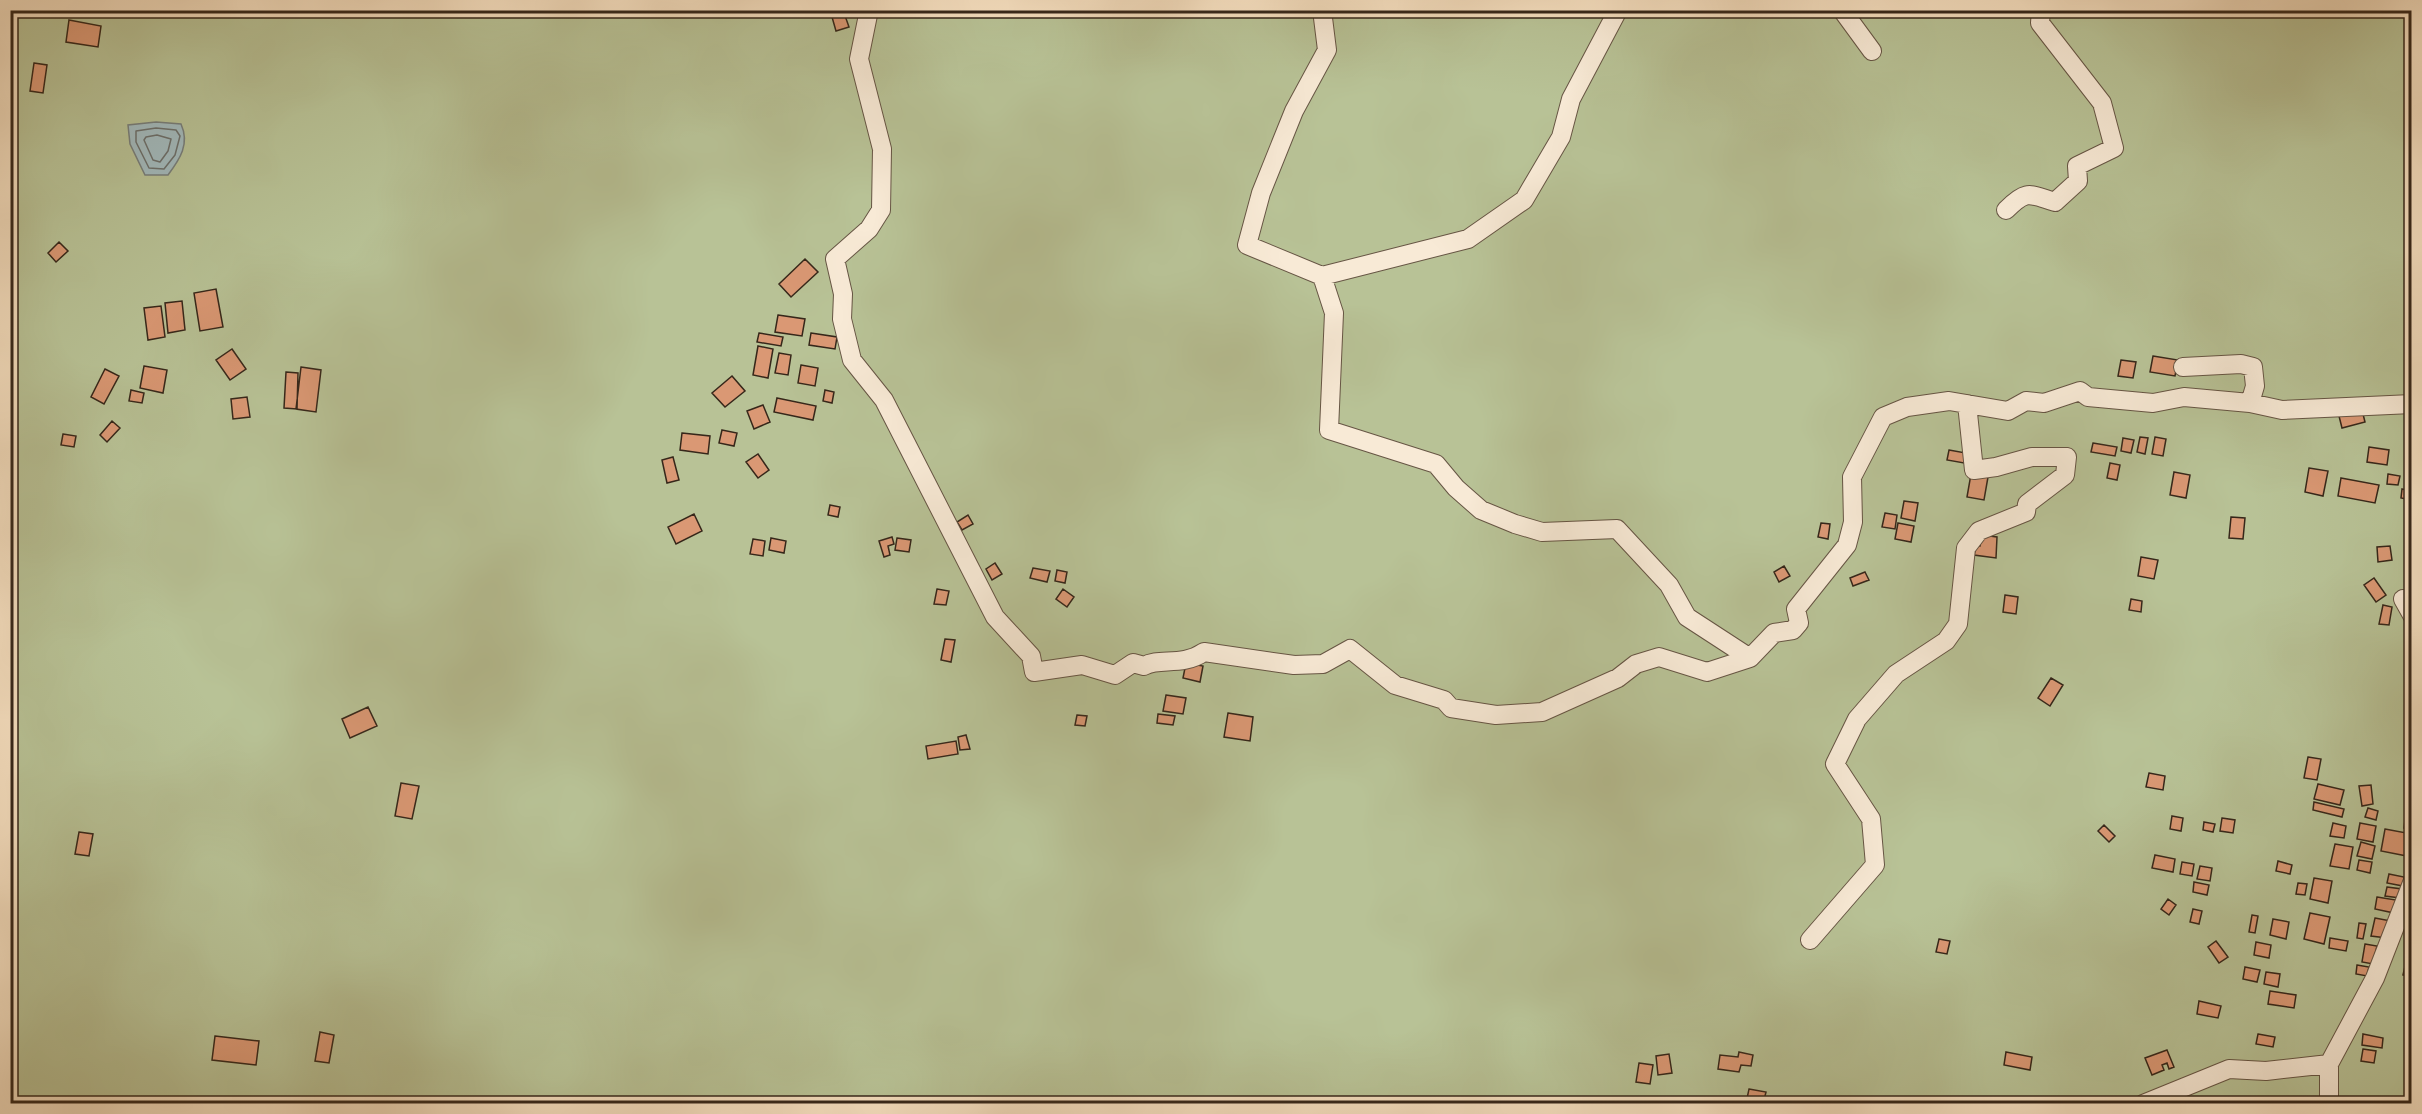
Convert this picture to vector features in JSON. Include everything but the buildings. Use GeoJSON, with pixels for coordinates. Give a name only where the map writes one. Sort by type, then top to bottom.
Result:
{"type":"FeatureCollection","features":[{"type":"Feature","properties":{"kind":"street"},"geometry":{"type":"LineString","coordinates":[[869,10],[859,59],[882,149],[881,210],[869,230],[836,259],[843,294],[842,319],[852,360],[884,400],[995,617],[1030,656],[1034,672],[1082,665],[1115,675],[1133,663],[1144,666],[1150,662],[1169,663],[1193,659],[1204,652],[1294,665],[1323,664],[1350,649],[1395,685],[1444,700],[1451,708],[1496,715],[1542,712],[1617,678],[1636,664],[1659,657],[1707,672],[1750,658],[1774,633],[1793,630],[1799,623],[1796,609],[1847,545],[1853,522],[1852,477],[1883,417],[1907,407],[1949,401],[2008,411],[2026,401],[2044,404],[2080,391],[2088,398],[2153,403],[2184,397],[2250,403],[2282,410],[2412,404]]}},
{"type":"Feature","properties":{"kind":"street"},"geometry":{"type":"LineString","coordinates":[[1322,10],[1327,50],[1290,122],[1261,194],[1247,245],[1322,276],[1468,239],[1524,200],[1561,137],[1571,99],[1618,10]]}},
{"type":"Feature","properties":{"kind":"street"},"geometry":{"type":"LineString","coordinates":[[1842,10],[1872,51]]}},
{"type":"Feature","properties":{"kind":"street"},"geometry":{"type":"LineString","coordinates":[[2006,210],[2021,195],[2031,194],[2055,202],[2078,181],[2077,166],[2114,148],[2102,103],[2040,23],[2041,10]]}},
{"type":"Feature","properties":{"kind":"street"},"geometry":{"type":"LineString","coordinates":[[1322,276],[1334,313],[1329,430],[1436,464],[1456,488],[1481,510],[1515,524],[1542,532],[1617,529],[1669,585],[1687,617],[1750,658]]}},
{"type":"Feature","properties":{"kind":"street"},"geometry":{"type":"LineString","coordinates":[[2183,367],[2241,364],[2253,367],[2255,386],[2250,403]]}},
{"type":"Feature","properties":{"kind":"street"},"geometry":{"type":"LineString","coordinates":[[1810,940],[1875,866],[1871,819],[1835,764],[1857,719],[1896,674],[1946,641],[1958,624],[1966,548],[1979,531],[2026,512],[2027,504],[2065,475],[2067,457],[2032,457],[1996,467],[1974,470],[1967,404]]}},
{"type":"Feature","properties":{"kind":"street"},"geometry":{"type":"LineString","coordinates":[[2329,1104],[2329,1064],[2375,978],[2412,883]]}},
{"type":"Feature","properties":{"kind":"street"},"geometry":{"type":"LineString","coordinates":[[2143,1104],[2229,1069],[2266,1071],[2329,1064]]}},
{"type":"Feature","properties":{"kind":"green space"},"geometry":{"type":"Polygon","coordinates":[[[11,11],[2411,11],[2411,1103],[11,1103],[11,11]]]}},
{"type":"Feature","properties":{"kind":"water"},"geometry":{"type":"Polygon","coordinates":[[[156,122],[181,124],[184,131],[182,151],[168,175],[145,175],[130,144],[128,125],[156,122]]]}}]}
